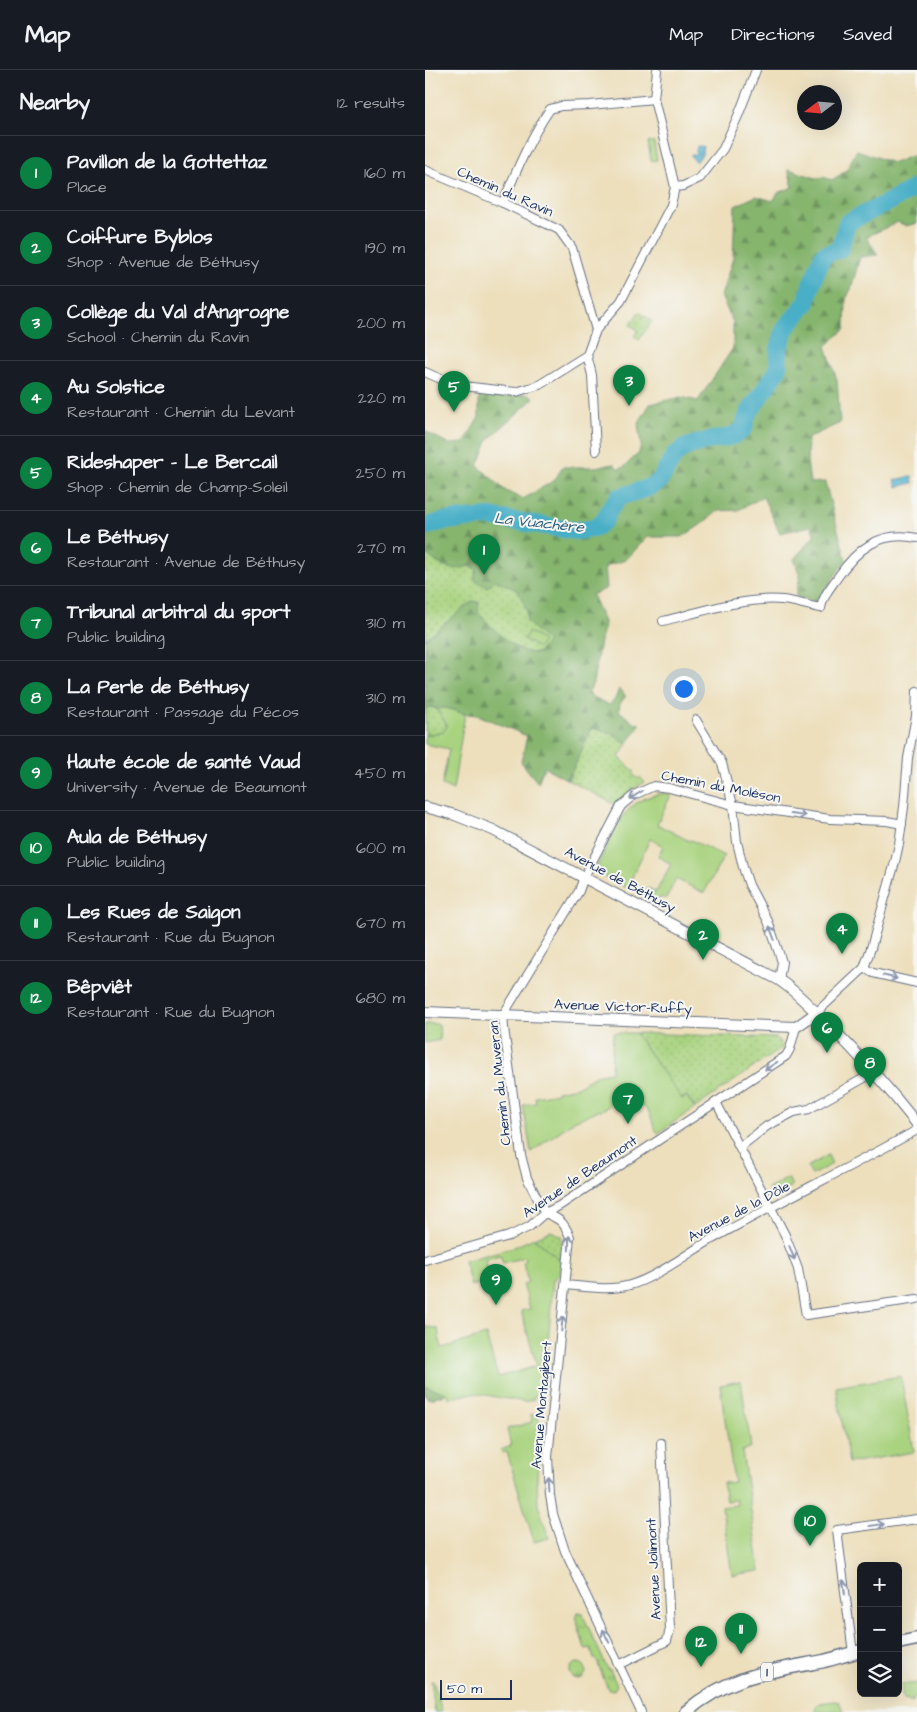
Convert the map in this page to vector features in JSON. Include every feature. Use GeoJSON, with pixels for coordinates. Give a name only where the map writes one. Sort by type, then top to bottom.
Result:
{"type":"FeatureCollection","features":[{"type":"Feature","properties":{"kind":"main road"},"geometry":{"type":"LineString","coordinates":[[902,1642],[917,1639]]}},
{"type":"Feature","properties":{"kind":"main road","name":"1"},"geometry":{"type":"LineString","coordinates":[[686,1712],[710,1694],[738,1680],[857,1652]]}},
{"type":"Feature","properties":{"kind":"street"},"geometry":{"type":"LineString","coordinates":[[596,451],[592,375],[587,355],[595,330],[621,301],[671,206],[675,187],[654,99],[657,70]]}},
{"type":"Feature","properties":{"kind":"street"},"geometry":{"type":"LineString","coordinates":[[675,187],[683,186],[700,178],[723,149],[739,116],[756,70]]}},
{"type":"Feature","properties":{"kind":"street"},"geometry":{"type":"LineString","coordinates":[[503,203],[537,128],[550,109],[561,106],[654,99]]}},
{"type":"Feature","properties":{"kind":"street","name":"Chemin du Ravin"},"geometry":{"type":"LineString","coordinates":[[425,170],[503,203],[559,230],[572,248],[595,330]]}},
{"type":"Feature","properties":{"kind":"street"},"geometry":{"type":"LineString","coordinates":[[425,372],[454,385],[516,392],[539,384],[587,355]]}},
{"type":"Feature","properties":{"kind":"street"},"geometry":{"type":"LineString","coordinates":[[663,620],[760,600],[783,600],[821,608],[823,598],[845,566],[863,548],[884,537],[906,536],[917,538]]}},
{"type":"Feature","properties":{"kind":"street"},"geometry":{"type":"LineString","coordinates":[[796,1027],[816,1013],[864,968],[895,862],[902,824],[908,758],[916,715],[917,691]]}},
{"type":"Feature","properties":{"kind":"street"},"geometry":{"type":"LineString","coordinates":[[696,720],[722,763],[733,805],[737,842],[743,867],[749,885],[768,921],[782,962],[779,980]]}},
{"type":"Feature","properties":{"kind":"street","name":"Chemin du Moléson"},"geometry":{"type":"LineString","coordinates":[[584,877],[621,806],[640,792],[654,786],[733,805],[830,819],[887,821],[902,824]]}},
{"type":"Feature","properties":{"kind":"street","name":"Avenue de Béthusy"},"geometry":{"type":"LineString","coordinates":[[425,807],[455,814],[493,830],[779,980],[798,993],[875,1072],[917,1124]]}},
{"type":"Feature","properties":{"kind":"street","name":"Chemin du Muveran"},"geometry":{"type":"LineString","coordinates":[[545,1213],[527,1178],[521,1155],[503,1028],[503,1015],[579,891],[584,877]]}},
{"type":"Feature","properties":{"kind":"street"},"geometry":{"type":"LineString","coordinates":[[864,968],[879,975],[917,983]]}},
{"type":"Feature","properties":{"kind":"street","name":"Avenue Victor-Ruffy"},"geometry":{"type":"LineString","coordinates":[[425,1012],[796,1027]]}},
{"type":"Feature","properties":{"kind":"street","name":"Avenue de Beaumont"},"geometry":{"type":"LineString","coordinates":[[425,1260],[509,1236],[529,1227],[545,1213],[559,1206],[786,1056],[791,1049],[796,1027]]}},
{"type":"Feature","properties":{"kind":"street"},"geometry":{"type":"LineString","coordinates":[[740,1147],[767,1126],[795,1112],[809,1109],[875,1072]]}},
{"type":"Feature","properties":{"kind":"street"},"geometry":{"type":"LineString","coordinates":[[716,1102],[772,1208],[798,1270],[806,1315],[917,1299]]}},
{"type":"Feature","properties":{"kind":"street","name":"Avenue de la Dôle"},"geometry":{"type":"LineString","coordinates":[[566,1285],[606,1288],[632,1285],[657,1273],[716,1237],[917,1130]]}},
{"type":"Feature","properties":{"kind":"street","name":"Avenue Montagibert"},"geometry":{"type":"LineString","coordinates":[[545,1213],[559,1219],[566,1225],[570,1237],[548,1457],[553,1514],[565,1551],[641,1712]]}},
{"type":"Feature","properties":{"kind":"street","name":"Avenue Jolimont"},"geometry":{"type":"LineString","coordinates":[[619,1664],[667,1640],[670,1629],[661,1443]]}},
{"type":"Feature","properties":{"kind":"street"},"geometry":{"type":"LineString","coordinates":[[857,1652],[837,1530],[917,1519]]}},
{"type":"Feature","properties":{"kind":"green space"},"geometry":{"type":"Polygon","coordinates":[[[648,142],[654,142],[657,160],[651,161],[648,142]]]}},
{"type":"Feature","properties":{"kind":"green space"},"geometry":{"type":"Polygon","coordinates":[[[857,150],[893,163],[917,154],[917,223],[906,226],[898,222],[866,237],[878,255],[860,257],[851,289],[846,299],[845,329],[826,346],[837,380],[840,423],[808,438],[807,461],[810,483],[825,482],[846,560],[816,603],[796,596],[800,576],[794,559],[815,535],[811,526],[780,533],[763,497],[738,510],[718,511],[682,537],[647,537],[626,560],[605,566],[607,588],[592,595],[604,622],[593,683],[588,694],[609,705],[615,699],[619,689],[626,696],[620,703],[619,711],[634,723],[640,724],[626,744],[614,734],[592,728],[568,780],[544,767],[538,783],[521,762],[527,736],[478,715],[465,714],[446,708],[437,709],[431,706],[425,710],[425,639],[473,601],[479,602],[496,627],[510,643],[527,652],[537,653],[527,622],[527,611],[474,580],[477,569],[469,566],[457,569],[447,568],[428,555],[425,556],[425,431],[449,444],[464,443],[479,417],[479,393],[498,397],[529,394],[534,398],[489,439],[478,466],[506,491],[523,499],[555,480],[562,467],[594,467],[614,464],[619,469],[624,467],[639,453],[641,445],[638,424],[650,404],[681,397],[698,401],[733,348],[733,322],[721,296],[733,258],[735,206],[756,196],[773,201],[778,193],[793,187],[788,169],[816,178],[823,177],[832,180],[846,171],[857,150]]]}},
{"type":"Feature","properties":{"kind":"green space"},"geometry":{"type":"Polygon","coordinates":[[[639,312],[652,321],[639,340],[634,336],[637,329],[630,325],[639,312]]]}},
{"type":"Feature","properties":{"kind":"green space"},"geometry":{"type":"Polygon","coordinates":[[[428,555],[447,568],[457,569],[469,566],[477,569],[474,580],[487,587],[496,580],[518,591],[527,611],[527,622],[548,642],[537,653],[512,645],[478,613],[479,602],[473,601],[425,639],[425,556],[428,555]]]}},
{"type":"Feature","properties":{"kind":"green space"},"geometry":{"type":"Polygon","coordinates":[[[529,632],[543,641],[538,648],[524,639],[529,632]]]}},
{"type":"Feature","properties":{"kind":"green space"},"geometry":{"type":"Polygon","coordinates":[[[429,707],[438,711],[443,717],[447,728],[443,732],[425,735],[425,710],[429,707]]]}},
{"type":"Feature","properties":{"kind":"green space"},"geometry":{"type":"Polygon","coordinates":[[[446,708],[465,714],[453,790],[442,785],[449,749],[425,744],[425,735],[443,732],[446,728],[447,725],[437,709],[446,708]]]}},
{"type":"Feature","properties":{"kind":"green space"},"geometry":{"type":"Polygon","coordinates":[[[592,728],[614,734],[627,745],[619,757],[635,772],[633,774],[638,779],[640,777],[645,782],[628,793],[616,805],[568,780],[592,728]]]}},
{"type":"Feature","properties":{"kind":"green space"},"geometry":{"type":"Polygon","coordinates":[[[666,793],[671,795],[657,824],[689,841],[691,840],[724,856],[704,893],[676,879],[666,899],[661,897],[658,903],[644,895],[648,888],[656,892],[671,864],[658,856],[663,846],[650,839],[627,888],[600,875],[597,867],[621,818],[629,809],[639,801],[666,793]]]}},
{"type":"Feature","properties":{"kind":"green space"},"geometry":{"type":"Polygon","coordinates":[[[425,1024],[439,1024],[440,1040],[425,1043],[425,1024]]]}},
{"type":"Feature","properties":{"kind":"green space"},"geometry":{"type":"Polygon","coordinates":[[[613,1033],[635,1033],[682,1099],[686,1096],[695,1108],[658,1133],[648,1111],[635,1101],[628,1092],[600,1112],[599,1110],[574,1121],[531,1152],[523,1105],[536,1103],[535,1097],[577,1087],[599,1074],[611,1072],[613,1033]]]}},
{"type":"Feature","properties":{"kind":"green space"},"geometry":{"type":"Polygon","coordinates":[[[635,1033],[777,1038],[783,1047],[695,1108],[687,1096],[682,1099],[635,1033]]]}},
{"type":"Feature","properties":{"kind":"green space"},"geometry":{"type":"Polygon","coordinates":[[[828,1155],[832,1164],[812,1175],[807,1167],[828,1155]]]}},
{"type":"Feature","properties":{"kind":"green space"},"geometry":{"type":"Polygon","coordinates":[[[788,1178],[792,1186],[772,1197],[768,1189],[788,1178]]]}},
{"type":"Feature","properties":{"kind":"green space"},"geometry":{"type":"Polygon","coordinates":[[[551,1231],[561,1236],[561,1261],[534,1238],[551,1231]]]}},
{"type":"Feature","properties":{"kind":"green space"},"geometry":{"type":"Polygon","coordinates":[[[534,1238],[561,1261],[560,1276],[553,1279],[548,1345],[542,1388],[539,1394],[533,1397],[534,1399],[525,1402],[474,1393],[449,1398],[446,1393],[425,1386],[425,1327],[438,1328],[442,1348],[486,1335],[498,1377],[537,1366],[521,1311],[530,1309],[523,1284],[528,1282],[523,1262],[526,1261],[525,1257],[503,1263],[500,1255],[485,1260],[490,1280],[471,1286],[464,1261],[514,1247],[534,1238]]]}},
{"type":"Feature","properties":{"kind":"green space"},"geometry":{"type":"Polygon","coordinates":[[[901,1376],[914,1452],[849,1463],[836,1387],[901,1376]]]}},
{"type":"Feature","properties":{"kind":"green space"},"geometry":{"type":"Polygon","coordinates":[[[741,1381],[751,1447],[742,1451],[760,1571],[732,1575],[722,1507],[737,1505],[736,1500],[726,1501],[723,1483],[734,1482],[720,1385],[741,1381]]]}},
{"type":"Feature","properties":{"kind":"green space"},"geometry":{"type":"Polygon","coordinates":[[[425,1386],[446,1393],[443,1396],[427,1398],[425,1386]]]}},
{"type":"Feature","properties":{"kind":"green space"},"geometry":{"type":"Polygon","coordinates":[[[531,1414],[537,1416],[540,1423],[537,1480],[538,1505],[549,1538],[534,1542],[507,1452],[502,1453],[501,1450],[511,1446],[507,1429],[532,1422],[531,1414]]]}},
{"type":"Feature","properties":{"kind":"green space"},"geometry":{"type":"Polygon","coordinates":[[[578,1612],[582,1613],[608,1670],[610,1670],[617,1685],[614,1690],[608,1689],[591,1648],[585,1649],[575,1616],[578,1612]]]}},
{"type":"Feature","properties":{"kind":"green space"},"geometry":{"type":"Polygon","coordinates":[[[578,1663],[584,1665],[586,1671],[584,1677],[578,1679],[572,1677],[570,1671],[572,1665],[578,1663]]]}},
{"type":"Feature","properties":{"kind":"green space"},"geometry":{"type":"Polygon","coordinates":[[[431,1681],[433,1681],[442,1712],[435,1712],[431,1681]]]}},
{"type":"Feature","properties":{"kind":"green space"},"geometry":{"type":"Polygon","coordinates":[[[917,1683],[917,1690],[912,1702],[909,1702],[908,1699],[903,1700],[902,1685],[917,1683]]]}},
{"type":"Feature","properties":{"kind":"green space"},"geometry":{"type":"Polygon","coordinates":[[[839,1702],[844,1712],[815,1712],[816,1706],[820,1703],[839,1702]]]}},
{"type":"Feature","properties":{"kind":"water"},"geometry":{"type":"Polygon","coordinates":[[[697,146],[703,146],[702,155],[696,162],[690,155],[695,155],[697,146]]]}},
{"type":"Feature","properties":{"kind":"water"},"geometry":{"type":"Polygon","coordinates":[[[912,476],[913,483],[897,487],[895,480],[912,476]]]}},
{"type":"Feature","properties":{"kind":"waterway","name":"La Vuachère"},"geometry":{"type":"LineString","coordinates":[[425,527],[444,521],[489,517],[577,531],[595,528],[604,521],[619,497],[645,489],[659,482],[675,455],[684,448],[702,442],[730,437],[743,430],[748,414],[778,370],[779,349],[785,329],[807,302],[811,285],[823,255],[840,249],[847,223],[917,186]]}},
{"type":"Feature","properties":{"kind":"place","name":"Collège du Val d'Angrogne"},"geometry":{"type":"Point","coordinates":[629,406]}},
{"type":"Feature","properties":{"kind":"place","name":"Rideshaper - Le Bercail"},"geometry":{"type":"Point","coordinates":[454,412]}},
{"type":"Feature","properties":{"kind":"place","name":"Pavillon de la Gottettaz"},"geometry":{"type":"Point","coordinates":[484,575]}},
{"type":"Feature","properties":{"kind":"place","name":"Au Solstice"},"geometry":{"type":"Point","coordinates":[842,954]}},
{"type":"Feature","properties":{"kind":"place","name":"Coiffure Byblos"},"geometry":{"type":"Point","coordinates":[703,960]}},
{"type":"Feature","properties":{"kind":"place","name":"Le Béthusy"},"geometry":{"type":"Point","coordinates":[827,1053]}},
{"type":"Feature","properties":{"kind":"place","name":"La Perle de Béthusy"},"geometry":{"type":"Point","coordinates":[870,1088]}},
{"type":"Feature","properties":{"kind":"place","name":"Tribunal arbitral du sport"},"geometry":{"type":"Point","coordinates":[628,1124]}},
{"type":"Feature","properties":{"kind":"place","name":"Haute école de santé Vaud"},"geometry":{"type":"Point","coordinates":[496,1305]}},
{"type":"Feature","properties":{"kind":"place","name":"Aula de Béthusy"},"geometry":{"type":"Point","coordinates":[810,1546]}},
{"type":"Feature","properties":{"kind":"place","name":"Les Rues de Saigon"},"geometry":{"type":"Point","coordinates":[741,1654]}},
{"type":"Feature","properties":{"kind":"place","name":"Bêpviêt"},"geometry":{"type":"Point","coordinates":[701,1667]}}]}
